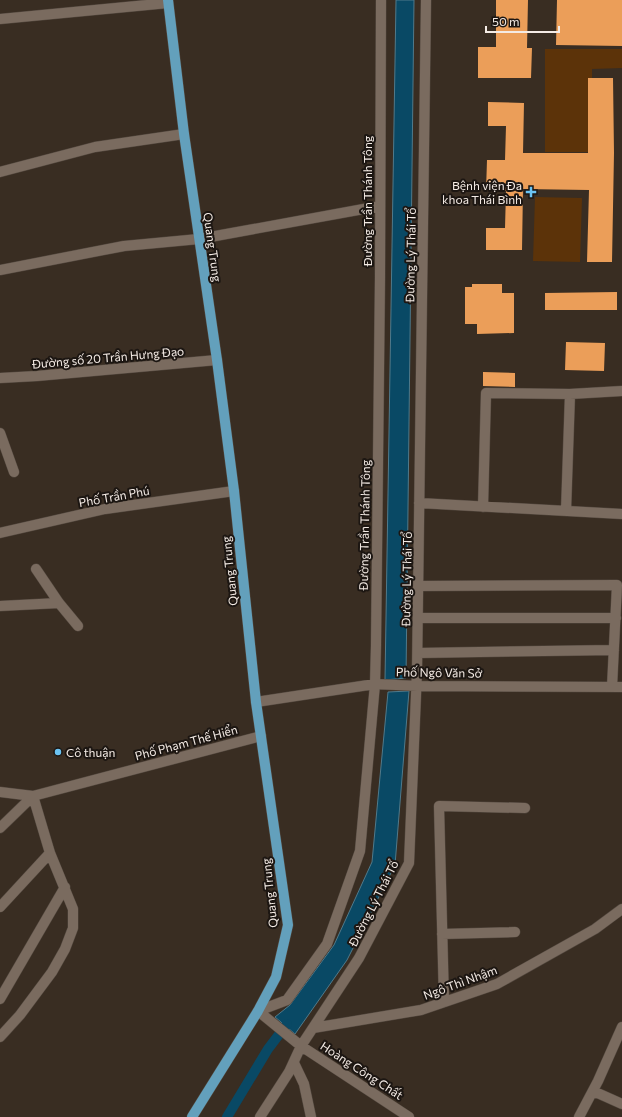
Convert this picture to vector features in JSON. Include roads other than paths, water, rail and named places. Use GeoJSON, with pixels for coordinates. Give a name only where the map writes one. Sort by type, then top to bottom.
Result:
{"type":"FeatureCollection","features":[{"type":"Feature","properties":{"kind":"main road","name":"Quang Trung"},"geometry":{"type":"LineString","coordinates":[[168,1],[184,134],[217,360],[234,491],[256,702],[288,925],[276,977],[258,1011],[192,1117]]}},
{"type":"Feature","properties":{"kind":"street","name":"Đường Trần Thánh Tông"},"geometry":{"type":"LineString","coordinates":[[258,1011],[287,1000],[327,944],[360,851],[378,684],[381,0]]}},
{"type":"Feature","properties":{"kind":"street","name":"Đường Lý Thái Tổ"},"geometry":{"type":"LineString","coordinates":[[260,1117],[294,1063],[301,1046],[359,958],[409,863],[418,653],[426,0]]}},
{"type":"Feature","properties":{"kind":"street"},"geometry":{"type":"LineString","coordinates":[[0,19],[168,1]]}},
{"type":"Feature","properties":{"kind":"street"},"geometry":{"type":"LineString","coordinates":[[0,172],[95,147],[184,134]]}},
{"type":"Feature","properties":{"kind":"street"},"geometry":{"type":"LineString","coordinates":[[0,270],[124,246],[199,239],[380,206]]}},
{"type":"Feature","properties":{"kind":"street","name":"Đường số 20 Trần Hưng Đạo"},"geometry":{"type":"LineString","coordinates":[[0,378],[217,360]]}},
{"type":"Feature","properties":{"kind":"street"},"geometry":{"type":"LineString","coordinates":[[483,507],[486,393],[570,394],[622,391]]}},
{"type":"Feature","properties":{"kind":"street"},"geometry":{"type":"LineString","coordinates":[[566,511],[570,394]]}},
{"type":"Feature","properties":{"kind":"street"},"geometry":{"type":"LineString","coordinates":[[0,433],[14,472]]}},
{"type":"Feature","properties":{"kind":"street","name":"Phố Trần Phú"},"geometry":{"type":"LineString","coordinates":[[0,533],[105,509],[234,491]]}},
{"type":"Feature","properties":{"kind":"street"},"geometry":{"type":"LineString","coordinates":[[420,504],[622,514]]}},
{"type":"Feature","properties":{"kind":"street"},"geometry":{"type":"LineString","coordinates":[[36,569],[59,603],[78,626]]}},
{"type":"Feature","properties":{"kind":"street"},"geometry":{"type":"LineString","coordinates":[[418,586],[617,585],[614,650],[617,687]]}},
{"type":"Feature","properties":{"kind":"street"},"geometry":{"type":"LineString","coordinates":[[0,606],[59,603]]}},
{"type":"Feature","properties":{"kind":"street"},"geometry":{"type":"LineString","coordinates":[[418,618],[616,618]]}},
{"type":"Feature","properties":{"kind":"street"},"geometry":{"type":"LineString","coordinates":[[418,653],[614,650]]}},
{"type":"Feature","properties":{"kind":"street","name":"Phố Ngô Văn Sở"},"geometry":{"type":"LineString","coordinates":[[256,702],[378,684],[417,686],[617,687]]}},
{"type":"Feature","properties":{"kind":"street","name":"Phố Phạm Thế Hiển"},"geometry":{"type":"LineString","coordinates":[[0,792],[33,796],[261,736]]}},
{"type":"Feature","properties":{"kind":"street"},"geometry":{"type":"LineString","coordinates":[[0,828],[33,796],[50,854],[73,909],[73,928],[65,949],[52,972],[20,1015],[0,1037]]}},
{"type":"Feature","properties":{"kind":"street"},"geometry":{"type":"LineString","coordinates":[[444,1002],[439,806],[525,808]]}},
{"type":"Feature","properties":{"kind":"street"},"geometry":{"type":"LineString","coordinates":[[0,907],[50,854]]}},
{"type":"Feature","properties":{"kind":"street"},"geometry":{"type":"LineString","coordinates":[[0,999],[65,887]]}},
{"type":"Feature","properties":{"kind":"street","name":"Ngô Thì Nhậm"},"geometry":{"type":"LineString","coordinates":[[313,1028],[421,1010],[497,984],[595,929],[622,909]]}},
{"type":"Feature","properties":{"kind":"street"},"geometry":{"type":"LineString","coordinates":[[442,934],[515,932]]}},
{"type":"Feature","properties":{"kind":"street","name":"Hoàng Công Chất"},"geometry":{"type":"LineString","coordinates":[[258,1011],[301,1046],[409,1117]]}},
{"type":"Feature","properties":{"kind":"street"},"geometry":{"type":"LineString","coordinates":[[579,1117],[593,1091],[622,1027]]}},
{"type":"Feature","properties":{"kind":"street"},"geometry":{"type":"LineString","coordinates":[[294,1063],[304,1084],[311,1117]]}},
{"type":"Feature","properties":{"kind":"street"},"geometry":{"type":"LineString","coordinates":[[593,1091],[622,1104]]}},
{"type":"Feature","properties":{"kind":"water"},"geometry":{"type":"Polygon","coordinates":[[[396,0],[414,0],[406,678],[385,680],[396,0]]]}},
{"type":"Feature","properties":{"kind":"water"},"geometry":{"type":"Polygon","coordinates":[[[409,691],[395,865],[347,960],[295,1034],[275,1017],[290,1005],[334,945],[372,862],[388,692],[409,691]]]}},
{"type":"Feature","properties":{"kind":"waterway"},"geometry":{"type":"LineString","coordinates":[[227,1117],[268,1049],[287,1024]]}},
{"type":"Feature","properties":{"kind":"place","name":"Bệnh viện Đa khoa Thái Bình"},"geometry":{"type":"Point","coordinates":[531,192]}},
{"type":"Feature","properties":{"kind":"place","name":"Cô thuận"},"geometry":{"type":"Point","coordinates":[58,752]}}]}
